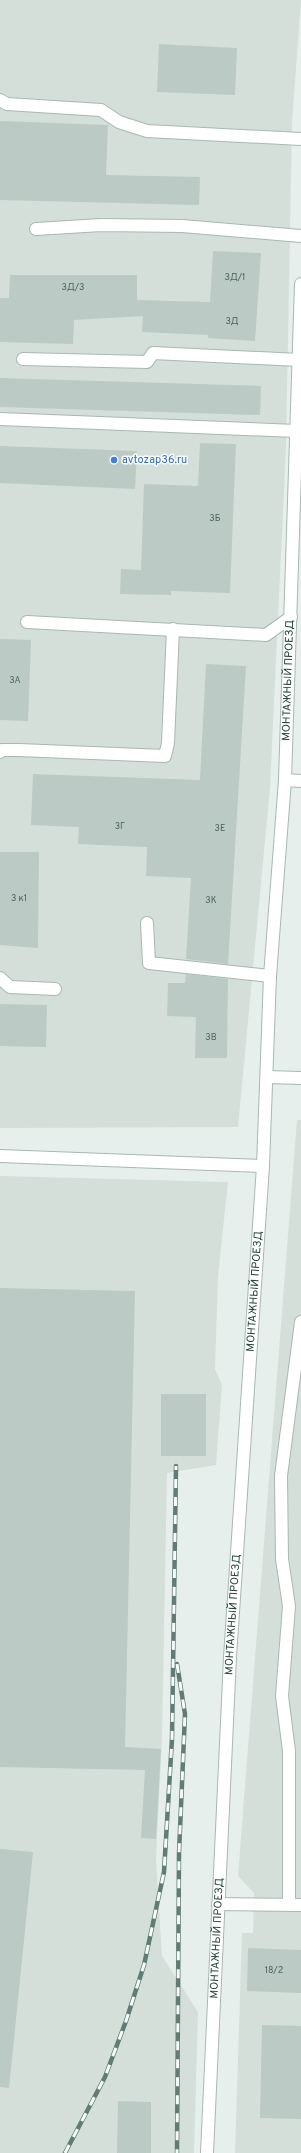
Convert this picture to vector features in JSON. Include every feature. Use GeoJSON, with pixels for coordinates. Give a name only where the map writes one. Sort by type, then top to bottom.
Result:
{"type":"FeatureCollection","features":[{"type":"Feature","properties":{"kind":"street"},"geometry":{"type":"LineString","coordinates":[[0,100],[8,104],[101,110],[119,122],[147,131],[301,139]]}},
{"type":"Feature","properties":{"kind":"street"},"geometry":{"type":"LineString","coordinates":[[36,229],[101,226],[182,226],[301,236]]}},
{"type":"Feature","properties":{"kind":"street","name":"МОНТАЖНЫЙ ПРОЕЗД"},"geometry":{"type":"LineString","coordinates":[[207,2153],[230,1657],[263,1166],[270,976],[285,780],[291,618],[298,511],[296,431],[301,284]]}},
{"type":"Feature","properties":{"kind":"street"},"geometry":{"type":"LineString","coordinates":[[23,359],[147,362],[153,352],[299,360]]}},
{"type":"Feature","properties":{"kind":"street"},"geometry":{"type":"LineString","coordinates":[[0,418],[296,431]]}},
{"type":"Feature","properties":{"kind":"street"},"geometry":{"type":"LineString","coordinates":[[27,622],[266,635],[291,618]]}},
{"type":"Feature","properties":{"kind":"street"},"geometry":{"type":"LineString","coordinates":[[0,752],[2,750],[19,750],[165,756],[168,742],[173,629]]}},
{"type":"Feature","properties":{"kind":"street"},"geometry":{"type":"LineString","coordinates":[[285,780],[301,781]]}},
{"type":"Feature","properties":{"kind":"street"},"geometry":{"type":"LineString","coordinates":[[148,923],[149,963],[270,976]]}},
{"type":"Feature","properties":{"kind":"street"},"geometry":{"type":"LineString","coordinates":[[0,978],[10,986],[55,989]]}},
{"type":"Feature","properties":{"kind":"street"},"geometry":{"type":"LineString","coordinates":[[267,1077],[301,1078]]}},
{"type":"Feature","properties":{"kind":"street"},"geometry":{"type":"LineString","coordinates":[[0,1156],[263,1166]]}},
{"type":"Feature","properties":{"kind":"street"},"geometry":{"type":"LineString","coordinates":[[289,1905],[289,1751],[282,1696],[289,1606],[282,1559],[281,1476],[301,1322]]}},
{"type":"Feature","properties":{"kind":"street"},"geometry":{"type":"LineString","coordinates":[[218,1904],[301,1905]]}},
{"type":"Feature","properties":{"kind":"shaded area"},"geometry":{"type":"Polygon","coordinates":[[[0,0],[301,0],[292,122],[286,447],[270,788],[238,1127],[0,1128],[0,0]]]}},
{"type":"Feature","properties":{"kind":"shaded area"},"geometry":{"type":"Polygon","coordinates":[[[297,1120],[301,1120],[301,2153],[235,2153],[242,1933],[253,1933],[254,1893],[238,1876],[297,1120]]]}},
{"type":"Feature","properties":{"kind":"shaded area"},"geometry":{"type":"Polygon","coordinates":[[[0,1176],[228,1182],[218,1276],[215,1369],[222,1385],[216,1465],[167,1473],[162,1738],[156,1859],[162,1956],[198,2012],[194,2153],[0,2153],[0,1176]]]}},
{"type":"Feature","properties":{"kind":"building"},"geometry":{"type":"Polygon","coordinates":[[[159,44],[237,48],[235,95],[157,92],[159,44]]]}},
{"type":"Feature","properties":{"kind":"building"},"geometry":{"type":"Polygon","coordinates":[[[0,121],[108,125],[106,175],[200,177],[199,205],[0,200],[0,121]]]}},
{"type":"Feature","properties":{"kind":"building"},"geometry":{"type":"Polygon","coordinates":[[[213,251],[261,253],[255,341],[208,338],[208,335],[142,332],[143,316],[74,320],[73,344],[0,342],[0,298],[9,298],[10,275],[137,275],[137,300],[210,302],[213,251]]]}},
{"type":"Feature","properties":{"kind":"building"},"geometry":{"type":"Polygon","coordinates":[[[0,378],[261,386],[260,415],[0,407],[0,378]]]}},
{"type":"Feature","properties":{"kind":"building"},"geometry":{"type":"Polygon","coordinates":[[[200,443],[236,444],[230,593],[171,591],[171,595],[120,594],[121,569],[141,570],[144,484],[198,486],[200,443]]]}},
{"type":"Feature","properties":{"kind":"building"},"geometry":{"type":"Polygon","coordinates":[[[0,446],[137,451],[135,489],[0,483],[0,446]]]}},
{"type":"Feature","properties":{"kind":"building"},"geometry":{"type":"Polygon","coordinates":[[[0,639],[31,640],[28,721],[0,720],[0,639]]]}},
{"type":"Feature","properties":{"kind":"building"},"geometry":{"type":"Polygon","coordinates":[[[206,664],[246,666],[228,964],[186,959],[191,878],[146,876],[147,847],[78,844],[79,827],[31,825],[33,774],[200,780],[206,664]]]}},
{"type":"Feature","properties":{"kind":"building"},"geometry":{"type":"Polygon","coordinates":[[[0,852],[39,852],[38,948],[0,945],[0,852]]]}},
{"type":"Feature","properties":{"kind":"building"},"geometry":{"type":"Polygon","coordinates":[[[186,974],[228,979],[227,1058],[195,1058],[196,1017],[167,1016],[168,983],[185,983],[186,974]]]}},
{"type":"Feature","properties":{"kind":"building"},"geometry":{"type":"Polygon","coordinates":[[[0,1004],[47,1005],[46,1047],[0,1046],[0,1004]]]}},
{"type":"Feature","properties":{"kind":"building"},"geometry":{"type":"Polygon","coordinates":[[[0,1288],[135,1291],[125,1747],[161,1749],[156,1839],[141,1838],[145,1770],[0,1767],[0,1288]]]}},
{"type":"Feature","properties":{"kind":"building"},"geometry":{"type":"Polygon","coordinates":[[[161,1394],[206,1394],[206,1456],[161,1456],[161,1394]]]}},
{"type":"Feature","properties":{"kind":"building"},"geometry":{"type":"Polygon","coordinates":[[[0,1849],[33,1852],[9,2088],[0,2087],[0,1849]]]}},
{"type":"Feature","properties":{"kind":"building"},"geometry":{"type":"Polygon","coordinates":[[[248,1948],[301,1950],[301,1993],[247,1991],[248,1948]]]}},
{"type":"Feature","properties":{"kind":"building"},"geometry":{"type":"Polygon","coordinates":[[[262,2025],[301,2026],[301,2119],[260,2118],[262,2025]]]}},
{"type":"Feature","properties":{"kind":"building"},"geometry":{"type":"Polygon","coordinates":[[[118,2101],[151,2102],[151,2153],[117,2153],[118,2101]]]}},
{"type":"Feature","properties":{"kind":"railway"},"geometry":{"type":"LineString","coordinates":[[65,2153],[105,2077],[126,2021],[144,1965],[164,1872],[172,1739],[176,1466]]}},
{"type":"Feature","properties":{"kind":"railway"},"geometry":{"type":"LineString","coordinates":[[177,1664],[185,1714],[179,1853],[177,2153]]}},
{"type":"Feature","properties":{"kind":"place","name":"avtozap36.ru"},"geometry":{"type":"Point","coordinates":[114,460]}}]}
